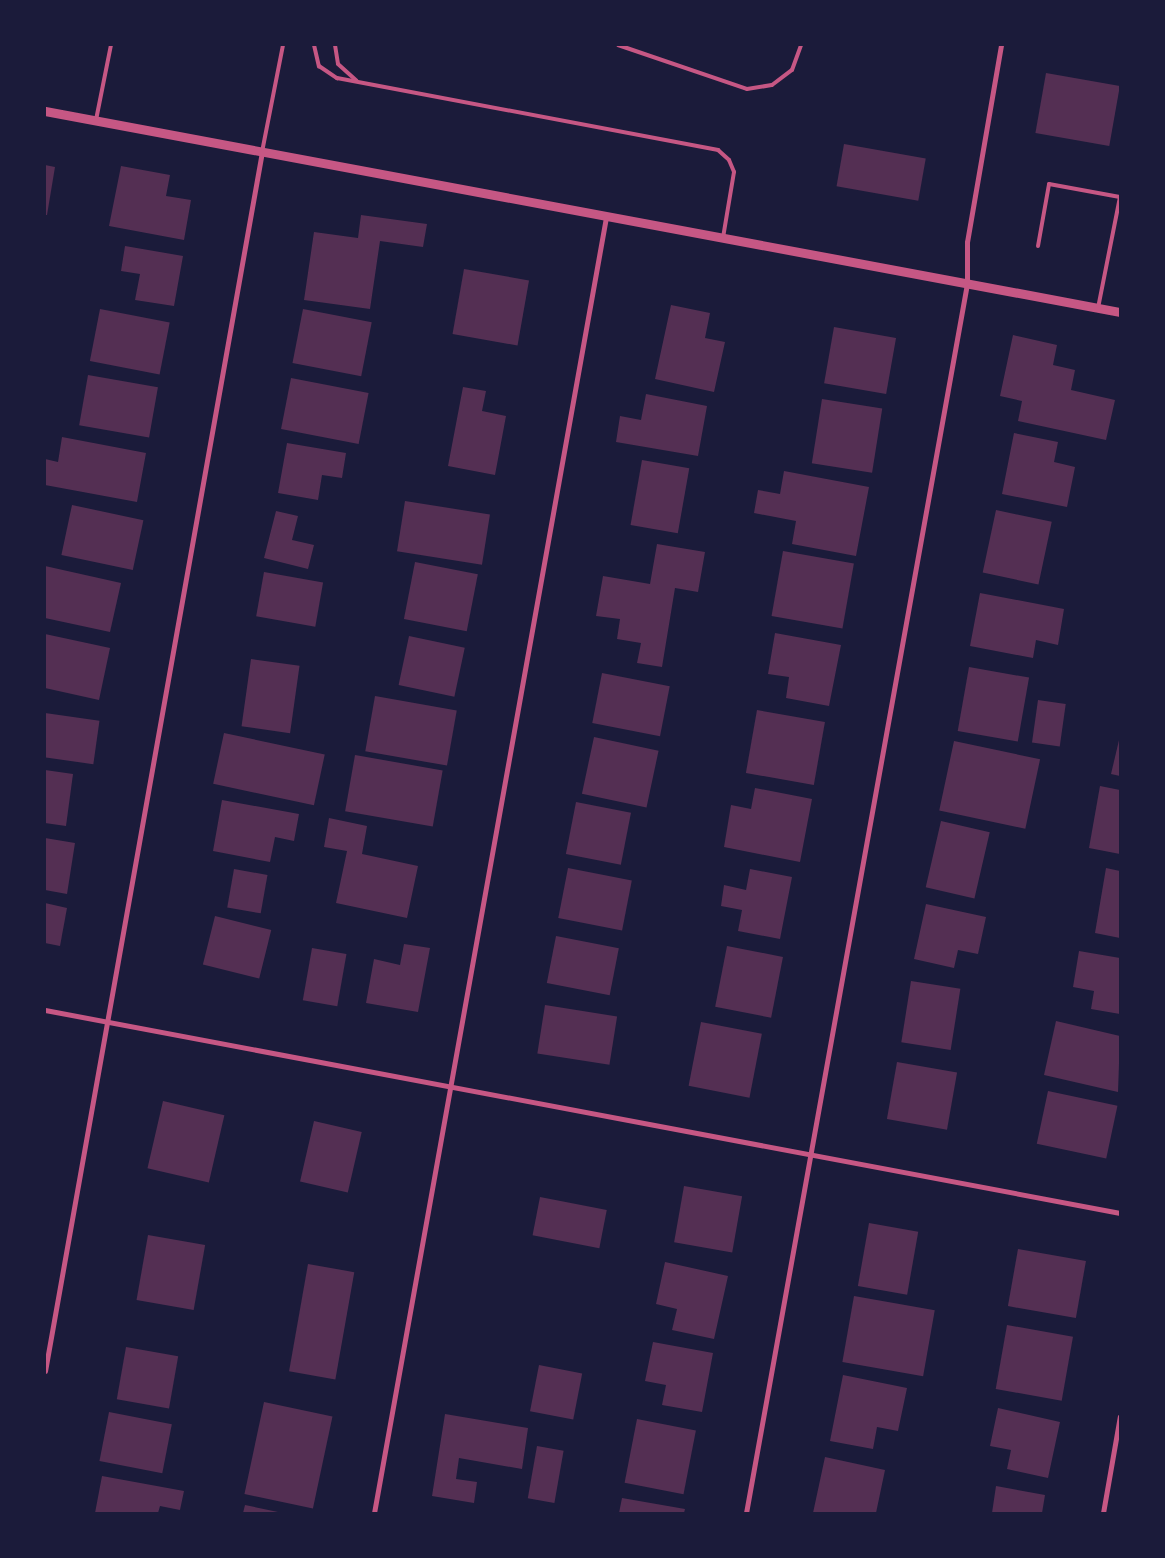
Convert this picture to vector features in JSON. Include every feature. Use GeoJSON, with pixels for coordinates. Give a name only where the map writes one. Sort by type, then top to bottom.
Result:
{"type":"FeatureCollection","features":[{"type":"Feature","properties":{"kind":"street"},"geometry":{"type":"LineString","coordinates":[[746,1513],[967,283],[967,242],[1001,45]]}},
{"type":"Feature","properties":{"kind":"street"},"geometry":{"type":"LineString","coordinates":[[45,111],[1120,312]]}},
{"type":"Feature","properties":{"kind":"street"},"geometry":{"type":"LineString","coordinates":[[45,1371],[262,152]]}},
{"type":"Feature","properties":{"kind":"street"},"geometry":{"type":"LineString","coordinates":[[374,1513],[453,1087],[606,217]]}},
{"type":"Feature","properties":{"kind":"street"},"geometry":{"type":"LineString","coordinates":[[45,1010],[1120,1213]]}},
{"type":"Feature","properties":{"kind":"street"},"geometry":{"type":"LineString","coordinates":[[1103,1513],[1120,1416]]}},
{"type":"Feature","properties":{"kind":"lane"},"geometry":{"type":"LineString","coordinates":[[96,120],[112,45]]}},
{"type":"Feature","properties":{"kind":"lane"},"geometry":{"type":"LineString","coordinates":[[262,152],[283,45]]}},
{"type":"Feature","properties":{"kind":"lane"},"geometry":{"type":"LineString","coordinates":[[314,45],[320,66],[337,78],[718,150],[729,160],[734,172],[723,238]]}},
{"type":"Feature","properties":{"kind":"lane"},"geometry":{"type":"LineString","coordinates":[[335,45],[338,64],[359,82]]}},
{"type":"Feature","properties":{"kind":"lane"},"geometry":{"type":"LineString","coordinates":[[618,45],[725,84],[747,88],[772,85],[792,70],[801,45]]}},
{"type":"Feature","properties":{"kind":"lane"},"geometry":{"type":"LineString","coordinates":[[1038,246],[1049,184],[1120,197],[1098,308]]}},
{"type":"Feature","properties":{"kind":"building"},"geometry":{"type":"Polygon","coordinates":[[[1046,73],[1120,86],[1109,146],[1035,133],[1046,73]]]}},
{"type":"Feature","properties":{"kind":"building"},"geometry":{"type":"Polygon","coordinates":[[[844,144],[926,158],[918,201],[837,186],[844,144]]]}},
{"type":"Feature","properties":{"kind":"building"},"geometry":{"type":"Polygon","coordinates":[[[45,165],[55,167],[47,215],[45,215],[45,165]]]}},
{"type":"Feature","properties":{"kind":"building"},"geometry":{"type":"Polygon","coordinates":[[[121,166],[170,175],[166,196],[191,200],[184,240],[109,226],[121,166]]]}},
{"type":"Feature","properties":{"kind":"building"},"geometry":{"type":"Polygon","coordinates":[[[361,215],[427,224],[423,247],[380,241],[370,309],[304,300],[314,232],[358,238],[361,215]]]}},
{"type":"Feature","properties":{"kind":"building"},"geometry":{"type":"Polygon","coordinates":[[[125,246],[183,256],[174,306],[135,300],[140,274],[121,271],[125,246]]]}},
{"type":"Feature","properties":{"kind":"building"},"geometry":{"type":"Polygon","coordinates":[[[464,269],[529,280],[518,345],[453,334],[464,269]]]}},
{"type":"Feature","properties":{"kind":"building"},"geometry":{"type":"Polygon","coordinates":[[[671,305],[710,313],[705,338],[725,342],[714,392],[655,379],[671,305]]]}},
{"type":"Feature","properties":{"kind":"building"},"geometry":{"type":"Polygon","coordinates":[[[100,309],[170,323],[160,375],[90,361],[100,309]]]}},
{"type":"Feature","properties":{"kind":"building"},"geometry":{"type":"Polygon","coordinates":[[[303,309],[372,322],[361,376],[293,363],[303,309]]]}},
{"type":"Feature","properties":{"kind":"building"},"geometry":{"type":"Polygon","coordinates":[[[834,327],[896,338],[886,394],[824,383],[834,327]]]}},
{"type":"Feature","properties":{"kind":"building"},"geometry":{"type":"Polygon","coordinates":[[[1013,335],[1057,345],[1053,365],[1075,370],[1071,390],[1115,400],[1106,440],[1018,421],[1022,401],[1000,396],[1013,335]]]}},
{"type":"Feature","properties":{"kind":"building"},"geometry":{"type":"Polygon","coordinates":[[[88,375],[158,387],[149,438],[79,425],[88,375]]]}},
{"type":"Feature","properties":{"kind":"building"},"geometry":{"type":"Polygon","coordinates":[[[291,378],[369,393],[359,444],[281,429],[291,378]]]}},
{"type":"Feature","properties":{"kind":"building"},"geometry":{"type":"Polygon","coordinates":[[[463,387],[486,391],[482,411],[506,416],[495,475],[448,466],[463,387]]]}},
{"type":"Feature","properties":{"kind":"building"},"geometry":{"type":"Polygon","coordinates":[[[646,394],[707,406],[698,456],[616,442],[620,416],[641,420],[646,394]]]}},
{"type":"Feature","properties":{"kind":"building"},"geometry":{"type":"Polygon","coordinates":[[[822,399],[882,409],[872,473],[812,463],[822,399]]]}},
{"type":"Feature","properties":{"kind":"building"},"geometry":{"type":"Polygon","coordinates":[[[1014,433],[1058,442],[1054,462],[1075,467],[1067,507],[1002,494],[1014,433]]]}},
{"type":"Feature","properties":{"kind":"building"},"geometry":{"type":"Polygon","coordinates":[[[62,437],[146,453],[137,502],[45,485],[45,459],[58,462],[62,437]]]}},
{"type":"Feature","properties":{"kind":"building"},"geometry":{"type":"Polygon","coordinates":[[[287,443],[346,453],[342,478],[322,475],[318,500],[278,493],[287,443]]]}},
{"type":"Feature","properties":{"kind":"building"},"geometry":{"type":"Polygon","coordinates":[[[642,460],[689,468],[678,533],[631,525],[642,460]]]}},
{"type":"Feature","properties":{"kind":"building"},"geometry":{"type":"Polygon","coordinates":[[[784,471],[869,487],[856,556],[792,544],[796,521],[754,513],[758,490],[780,494],[784,471]]]}},
{"type":"Feature","properties":{"kind":"building"},"geometry":{"type":"Polygon","coordinates":[[[405,501],[490,514],[482,565],[397,551],[405,501]]]}},
{"type":"Feature","properties":{"kind":"building"},"geometry":{"type":"Polygon","coordinates":[[[72,505],[143,520],[133,570],[61,555],[72,505]]]}},
{"type":"Feature","properties":{"kind":"building"},"geometry":{"type":"Polygon","coordinates":[[[996,510],[1052,522],[1038,584],[983,573],[996,510]]]}},
{"type":"Feature","properties":{"kind":"building"},"geometry":{"type":"Polygon","coordinates":[[[276,511],[298,516],[292,540],[314,545],[308,569],[264,558],[276,511]]]}},
{"type":"Feature","properties":{"kind":"building"},"geometry":{"type":"Polygon","coordinates":[[[657,544],[705,552],[698,592],[675,588],[662,667],[637,663],[641,643],[617,639],[620,619],[596,616],[603,576],[650,584],[657,544]]]}},
{"type":"Feature","properties":{"kind":"building"},"geometry":{"type":"Polygon","coordinates":[[[783,551],[854,564],[842,628],[772,616],[783,551]]]}},
{"type":"Feature","properties":{"kind":"building"},"geometry":{"type":"Polygon","coordinates":[[[415,562],[478,574],[467,631],[404,619],[415,562]]]}},
{"type":"Feature","properties":{"kind":"building"},"geometry":{"type":"Polygon","coordinates":[[[45,566],[121,583],[110,632],[45,618],[45,566]]]}},
{"type":"Feature","properties":{"kind":"building"},"geometry":{"type":"Polygon","coordinates":[[[264,572],[323,582],[315,627],[256,616],[264,572]]]}},
{"type":"Feature","properties":{"kind":"building"},"geometry":{"type":"Polygon","coordinates":[[[980,593],[1064,609],[1058,645],[1036,640],[1033,658],[970,646],[980,593]]]}},
{"type":"Feature","properties":{"kind":"building"},"geometry":{"type":"Polygon","coordinates":[[[775,633],[841,645],[829,706],[786,698],[789,677],[768,674],[775,633]]]}},
{"type":"Feature","properties":{"kind":"building"},"geometry":{"type":"Polygon","coordinates":[[[45,634],[110,648],[99,700],[45,688],[45,634]]]}},
{"type":"Feature","properties":{"kind":"building"},"geometry":{"type":"Polygon","coordinates":[[[409,636],[465,648],[454,697],[399,685],[409,636]]]}},
{"type":"Feature","properties":{"kind":"building"},"geometry":{"type":"Polygon","coordinates":[[[251,659],[300,666],[290,733],[242,726],[251,659]]]}},
{"type":"Feature","properties":{"kind":"building"},"geometry":{"type":"Polygon","coordinates":[[[969,667],[1029,678],[1018,742],[958,731],[969,667]]]}},
{"type":"Feature","properties":{"kind":"building"},"geometry":{"type":"Polygon","coordinates":[[[602,673],[670,686],[660,736],[592,723],[602,673]]]}},
{"type":"Feature","properties":{"kind":"building"},"geometry":{"type":"Polygon","coordinates":[[[375,696],[457,710],[447,766],[365,751],[375,696]]]}},
{"type":"Feature","properties":{"kind":"building"},"geometry":{"type":"Polygon","coordinates":[[[1038,700],[1066,704],[1060,746],[1032,743],[1038,700]]]}},
{"type":"Feature","properties":{"kind":"building"},"geometry":{"type":"Polygon","coordinates":[[[757,710],[825,722],[814,785],[746,773],[757,710]]]}},
{"type":"Feature","properties":{"kind":"building"},"geometry":{"type":"Polygon","coordinates":[[[45,713],[99,721],[93,764],[45,757],[45,713]]]}},
{"type":"Feature","properties":{"kind":"building"},"geometry":{"type":"Polygon","coordinates":[[[224,733],[325,754],[314,805],[213,784],[224,733]]]}},
{"type":"Feature","properties":{"kind":"building"},"geometry":{"type":"Polygon","coordinates":[[[1120,736],[1120,776],[1111,774],[1120,736]]]}},
{"type":"Feature","properties":{"kind":"building"},"geometry":{"type":"Polygon","coordinates":[[[594,737],[659,751],[646,807],[582,794],[594,737]]]}},
{"type":"Feature","properties":{"kind":"building"},"geometry":{"type":"Polygon","coordinates":[[[954,741],[1040,759],[1025,829],[939,810],[954,741]]]}},
{"type":"Feature","properties":{"kind":"building"},"geometry":{"type":"Polygon","coordinates":[[[355,755],[443,770],[433,827],[345,811],[355,755]]]}},
{"type":"Feature","properties":{"kind":"building"},"geometry":{"type":"Polygon","coordinates":[[[45,770],[73,774],[66,826],[45,823],[45,770]]]}},
{"type":"Feature","properties":{"kind":"building"},"geometry":{"type":"Polygon","coordinates":[[[1100,786],[1120,790],[1120,854],[1089,848],[1100,786]]]}},
{"type":"Feature","properties":{"kind":"building"},"geometry":{"type":"Polygon","coordinates":[[[755,788],[812,799],[800,862],[724,847],[731,805],[751,809],[755,788]]]}},
{"type":"Feature","properties":{"kind":"building"},"geometry":{"type":"Polygon","coordinates":[[[222,800],[299,814],[294,841],[275,837],[270,862],[213,851],[222,800]]]}},
{"type":"Feature","properties":{"kind":"building"},"geometry":{"type":"Polygon","coordinates":[[[576,802],[631,813],[621,865],[566,854],[576,802]]]}},
{"type":"Feature","properties":{"kind":"building"},"geometry":{"type":"Polygon","coordinates":[[[329,818],[367,826],[362,854],[418,866],[407,918],[336,903],[347,851],[324,847],[329,818]]]}},
{"type":"Feature","properties":{"kind":"building"},"geometry":{"type":"Polygon","coordinates":[[[941,821],[990,832],[974,899],[926,887],[941,821]]]}},
{"type":"Feature","properties":{"kind":"building"},"geometry":{"type":"Polygon","coordinates":[[[45,838],[75,843],[67,894],[45,890],[45,838]]]}},
{"type":"Feature","properties":{"kind":"building"},"geometry":{"type":"Polygon","coordinates":[[[568,868],[632,880],[622,930],[558,918],[568,868]]]}},
{"type":"Feature","properties":{"kind":"building"},"geometry":{"type":"Polygon","coordinates":[[[1106,868],[1120,871],[1120,938],[1095,933],[1106,868]]]}},
{"type":"Feature","properties":{"kind":"building"},"geometry":{"type":"Polygon","coordinates":[[[234,869],[267,875],[261,913],[227,907],[234,869]]]}},
{"type":"Feature","properties":{"kind":"building"},"geometry":{"type":"Polygon","coordinates":[[[750,869],[792,877],[780,939],[738,931],[742,910],[721,906],[724,885],[746,890],[750,869]]]}},
{"type":"Feature","properties":{"kind":"building"},"geometry":{"type":"Polygon","coordinates":[[[45,903],[67,908],[60,946],[45,943],[45,903]]]}},
{"type":"Feature","properties":{"kind":"building"},"geometry":{"type":"Polygon","coordinates":[[[926,904],[986,917],[978,954],[958,950],[954,968],[914,959],[926,904]]]}},
{"type":"Feature","properties":{"kind":"building"},"geometry":{"type":"Polygon","coordinates":[[[215,916],[271,930],[259,979],[203,965],[215,916]]]}},
{"type":"Feature","properties":{"kind":"building"},"geometry":{"type":"Polygon","coordinates":[[[556,936],[619,948],[610,995],[547,983],[556,936]]]}},
{"type":"Feature","properties":{"kind":"building"},"geometry":{"type":"Polygon","coordinates":[[[404,944],[430,948],[418,1012],[366,1003],[374,959],[400,965],[404,944]]]}},
{"type":"Feature","properties":{"kind":"building"},"geometry":{"type":"Polygon","coordinates":[[[727,946],[783,957],[771,1018],[715,1007],[727,946]]]}},
{"type":"Feature","properties":{"kind":"building"},"geometry":{"type":"Polygon","coordinates":[[[312,948],[346,954],[337,1006],[303,1000],[312,948]]]}},
{"type":"Feature","properties":{"kind":"building"},"geometry":{"type":"Polygon","coordinates":[[[1079,951],[1120,958],[1120,1014],[1091,1009],[1094,991],[1073,987],[1079,951]]]}},
{"type":"Feature","properties":{"kind":"building"},"geometry":{"type":"Polygon","coordinates":[[[911,981],[960,989],[951,1050],[901,1042],[911,981]]]}},
{"type":"Feature","properties":{"kind":"building"},"geometry":{"type":"Polygon","coordinates":[[[545,1005],[617,1016],[609,1065],[537,1053],[545,1005]]]}},
{"type":"Feature","properties":{"kind":"building"},"geometry":{"type":"Polygon","coordinates":[[[1056,1021],[1120,1036],[1118,1092],[1044,1075],[1056,1021]]]}},
{"type":"Feature","properties":{"kind":"building"},"geometry":{"type":"Polygon","coordinates":[[[701,1022],[762,1034],[749,1098],[689,1086],[701,1022]]]}},
{"type":"Feature","properties":{"kind":"building"},"geometry":{"type":"Polygon","coordinates":[[[897,1062],[957,1073],[947,1130],[887,1119],[897,1062]]]}},
{"type":"Feature","properties":{"kind":"building"},"geometry":{"type":"Polygon","coordinates":[[[1048,1091],[1117,1106],[1106,1159],[1037,1144],[1048,1091]]]}},
{"type":"Feature","properties":{"kind":"building"},"geometry":{"type":"Polygon","coordinates":[[[163,1101],[224,1115],[209,1182],[147,1168],[163,1101]]]}},
{"type":"Feature","properties":{"kind":"building"},"geometry":{"type":"Polygon","coordinates":[[[314,1121],[362,1132],[348,1192],[300,1181],[314,1121]]]}},
{"type":"Feature","properties":{"kind":"building"},"geometry":{"type":"Polygon","coordinates":[[[684,1186],[742,1196],[732,1252],[674,1242],[684,1186]]]}},
{"type":"Feature","properties":{"kind":"building"},"geometry":{"type":"Polygon","coordinates":[[[540,1197],[607,1210],[599,1248],[533,1235],[540,1197]]]}},
{"type":"Feature","properties":{"kind":"building"},"geometry":{"type":"Polygon","coordinates":[[[869,1223],[918,1232],[907,1295],[858,1286],[869,1223]]]}},
{"type":"Feature","properties":{"kind":"building"},"geometry":{"type":"Polygon","coordinates":[[[148,1235],[205,1245],[194,1310],[137,1300],[148,1235]]]}},
{"type":"Feature","properties":{"kind":"building"},"geometry":{"type":"Polygon","coordinates":[[[1018,1249],[1086,1261],[1076,1318],[1008,1306],[1018,1249]]]}},
{"type":"Feature","properties":{"kind":"building"},"geometry":{"type":"Polygon","coordinates":[[[665,1262],[728,1276],[714,1339],[672,1330],[677,1309],[656,1304],[665,1262]]]}},
{"type":"Feature","properties":{"kind":"building"},"geometry":{"type":"Polygon","coordinates":[[[308,1264],[354,1272],[335,1380],[289,1371],[308,1264]]]}},
{"type":"Feature","properties":{"kind":"building"},"geometry":{"type":"Polygon","coordinates":[[[854,1296],[935,1310],[923,1376],[842,1362],[854,1296]]]}},
{"type":"Feature","properties":{"kind":"building"},"geometry":{"type":"Polygon","coordinates":[[[1007,1325],[1073,1337],[1062,1401],[996,1389],[1007,1325]]]}},
{"type":"Feature","properties":{"kind":"building"},"geometry":{"type":"Polygon","coordinates":[[[653,1342],[713,1353],[702,1412],[662,1405],[666,1385],[645,1381],[653,1342]]]}},
{"type":"Feature","properties":{"kind":"building"},"geometry":{"type":"Polygon","coordinates":[[[126,1347],[178,1356],[169,1408],[117,1399],[126,1347]]]}},
{"type":"Feature","properties":{"kind":"building"},"geometry":{"type":"Polygon","coordinates":[[[539,1365],[582,1373],[573,1420],[530,1411],[539,1365]]]}},
{"type":"Feature","properties":{"kind":"building"},"geometry":{"type":"Polygon","coordinates":[[[843,1375],[907,1388],[898,1431],[877,1427],[873,1449],[830,1441],[843,1375]]]}},
{"type":"Feature","properties":{"kind":"building"},"geometry":{"type":"Polygon","coordinates":[[[264,1402],[332,1417],[313,1508],[244,1494],[264,1402]]]}},
{"type":"Feature","properties":{"kind":"building"},"geometry":{"type":"Polygon","coordinates":[[[998,1408],[1060,1422],[1048,1478],[1007,1469],[1011,1450],[990,1446],[998,1408]]]}},
{"type":"Feature","properties":{"kind":"building"},"geometry":{"type":"Polygon","coordinates":[[[109,1412],[172,1424],[162,1473],[99,1461],[109,1412]]]}},
{"type":"Feature","properties":{"kind":"building"},"geometry":{"type":"Polygon","coordinates":[[[445,1414],[528,1428],[522,1469],[459,1458],[456,1479],[477,1482],[474,1503],[432,1496],[445,1414]]]}},
{"type":"Feature","properties":{"kind":"building"},"geometry":{"type":"Polygon","coordinates":[[[637,1419],[696,1430],[683,1494],[625,1483],[637,1419]]]}},
{"type":"Feature","properties":{"kind":"building"},"geometry":{"type":"Polygon","coordinates":[[[537,1446],[564,1451],[554,1503],[528,1498],[537,1446]]]}},
{"type":"Feature","properties":{"kind":"building"},"geometry":{"type":"Polygon","coordinates":[[[825,1457],[885,1470],[876,1513],[813,1513],[825,1457]]]}},
{"type":"Feature","properties":{"kind":"building"},"geometry":{"type":"Polygon","coordinates":[[[102,1476],[184,1491],[180,1510],[160,1506],[158,1513],[95,1513],[102,1476]]]}},
{"type":"Feature","properties":{"kind":"building"},"geometry":{"type":"Polygon","coordinates":[[[996,1486],[1045,1495],[1042,1513],[992,1513],[996,1486]]]}},
{"type":"Feature","properties":{"kind":"building"},"geometry":{"type":"Polygon","coordinates":[[[622,1498],[685,1509],[684,1513],[619,1513],[622,1498]]]}},
{"type":"Feature","properties":{"kind":"building"},"geometry":{"type":"Polygon","coordinates":[[[245,1505],[278,1512],[278,1513],[243,1513],[245,1505]]]}}]}
